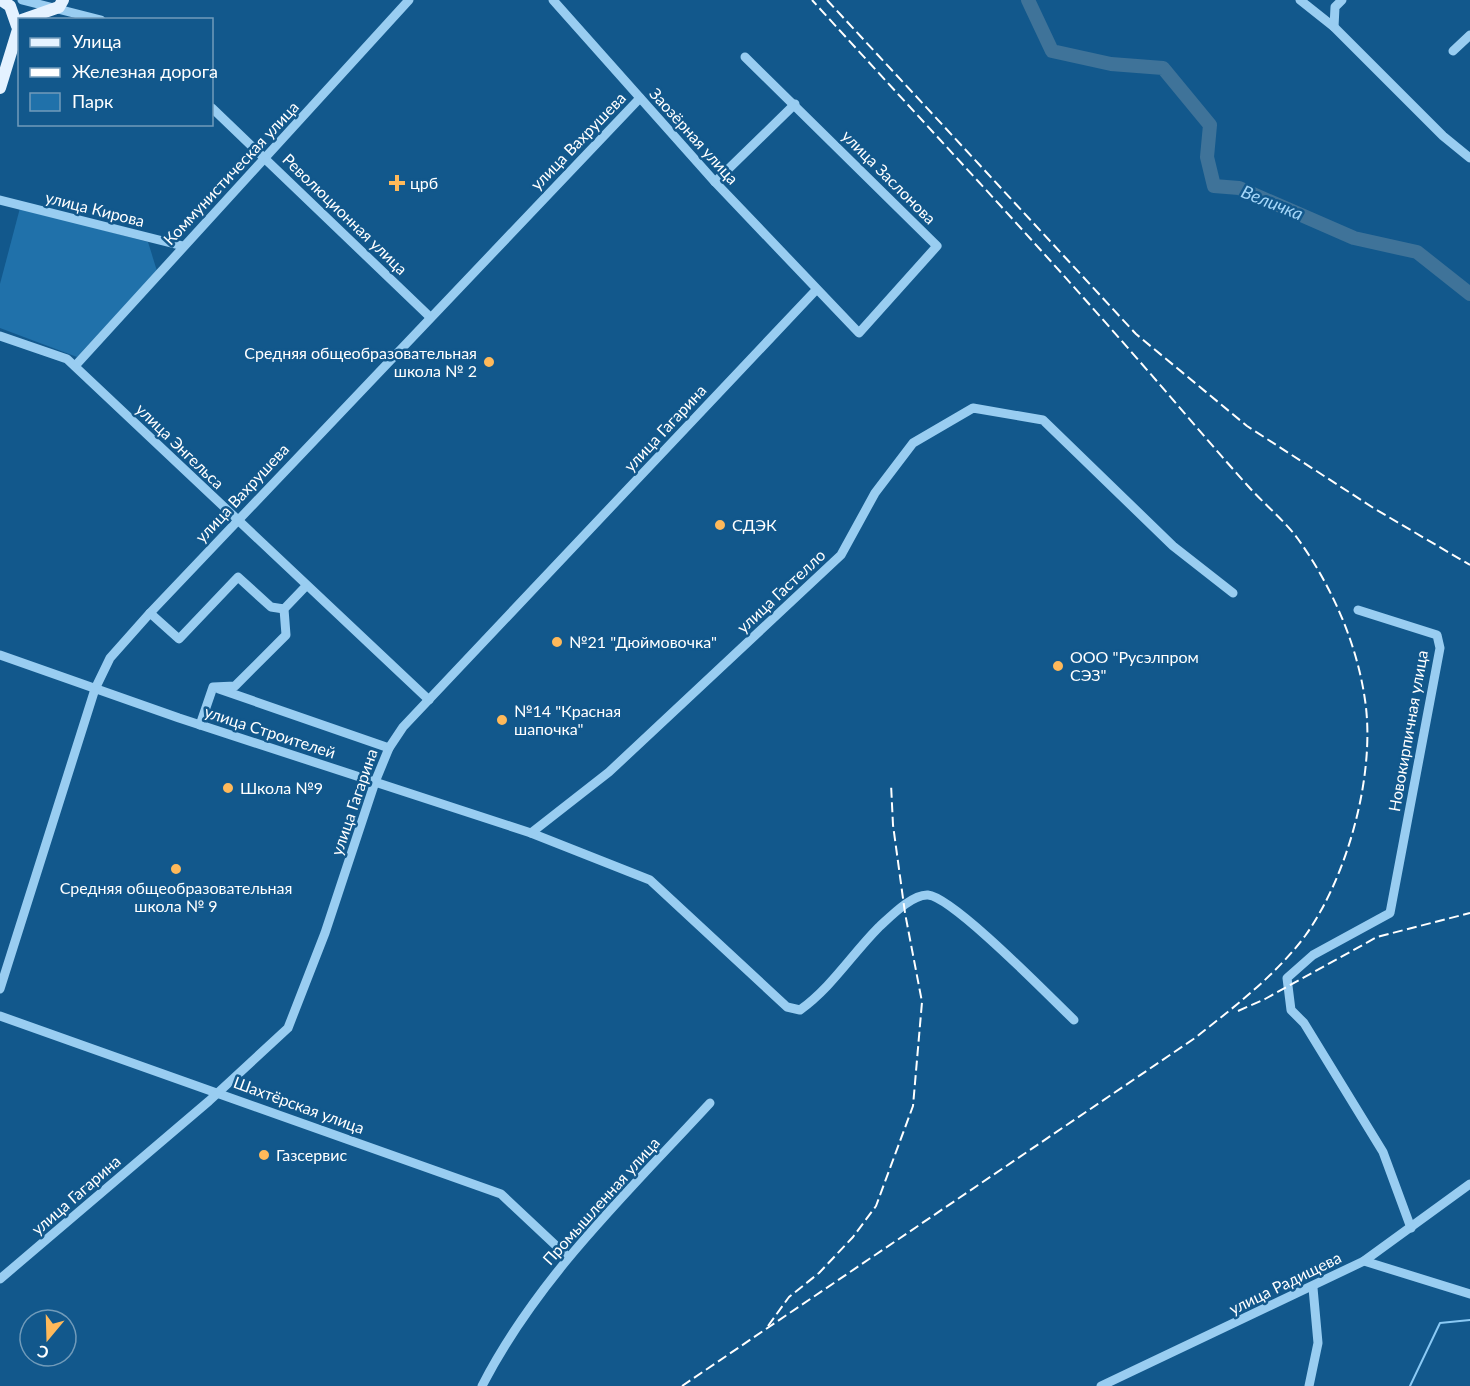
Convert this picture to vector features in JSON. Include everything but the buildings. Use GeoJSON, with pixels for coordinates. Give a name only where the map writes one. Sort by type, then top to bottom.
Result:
{"type":"FeatureCollection","features":[{"type":"Feature","properties":{"kind":"main road"},"geometry":{"type":"LineString","coordinates":[[1,0],[10,6],[18,21]]}},
{"type":"Feature","properties":{"kind":"main road"},"geometry":{"type":"LineString","coordinates":[[30,18],[61,4]]}},
{"type":"Feature","properties":{"kind":"main road"},"geometry":{"type":"LineString","coordinates":[[0,88],[18,26]]}},
{"type":"Feature","properties":{"kind":"street"},"geometry":{"type":"LineString","coordinates":[[22,0],[61,4],[96,18]]}},
{"type":"Feature","properties":{"kind":"street","name":"Коммунистическая улица"},"geometry":{"type":"LineString","coordinates":[[75,366],[409,0]]}},
{"type":"Feature","properties":{"kind":"street","name":"Заозёрная улица"},"geometry":{"type":"LineString","coordinates":[[554,0],[715,182],[816,290]]}},
{"type":"Feature","properties":{"kind":"street"},"geometry":{"type":"LineString","coordinates":[[1300,0],[1334,27],[1443,136],[1470,158]]}},
{"type":"Feature","properties":{"kind":"street"},"geometry":{"type":"LineString","coordinates":[[1334,27],[1335,7],[1342,0]]}},
{"type":"Feature","properties":{"kind":"street"},"geometry":{"type":"LineString","coordinates":[[1453,51],[1470,34]]}},
{"type":"Feature","properties":{"kind":"street","name":"улица Заслонова"},"geometry":{"type":"LineString","coordinates":[[745,57],[937,246],[859,333],[816,290]]}},
{"type":"Feature","properties":{"kind":"street","name":"улица Вахрушева"},"geometry":{"type":"LineString","coordinates":[[0,989],[95,688],[110,658],[236,520],[640,98]]}},
{"type":"Feature","properties":{"kind":"street"},"geometry":{"type":"LineString","coordinates":[[715,182],[795,104]]}},
{"type":"Feature","properties":{"kind":"street","name":"Революционная улица"},"geometry":{"type":"LineString","coordinates":[[213,109],[430,317]]}},
{"type":"Feature","properties":{"kind":"street","name":"улица Кирова"},"geometry":{"type":"LineString","coordinates":[[0,200],[183,246]]}},
{"type":"Feature","properties":{"kind":"street","name":"улица Гагарина"},"geometry":{"type":"LineString","coordinates":[[0,1280],[219,1092],[288,1028],[325,933],[375,782],[389,748],[403,727],[816,290]]}},
{"type":"Feature","properties":{"kind":"street","name":"улица Энгельса"},"geometry":{"type":"LineString","coordinates":[[0,336],[67,359],[429,700]]}},
{"type":"Feature","properties":{"kind":"street","name":"улица Гастелло"},"geometry":{"type":"LineString","coordinates":[[531,833],[609,772],[842,555],[875,493],[913,443],[973,408],[1043,420],[1173,546],[1233,593]]}},
{"type":"Feature","properties":{"kind":"street"},"geometry":{"type":"LineString","coordinates":[[150,614],[179,639],[238,577],[271,607],[284,609]]}},
{"type":"Feature","properties":{"kind":"street"},"geometry":{"type":"LineString","coordinates":[[213,687],[235,686],[286,634],[284,609],[306,586]]}},
{"type":"Feature","properties":{"kind":"street","name":"Новокирпичная улица"},"geometry":{"type":"LineString","coordinates":[[1358,609],[1437,635],[1440,648],[1390,913],[1313,955],[1287,978],[1291,1010],[1304,1023],[1383,1152],[1411,1228]]}},
{"type":"Feature","properties":{"kind":"street","name":"улица Строителей"},"geometry":{"type":"LineString","coordinates":[[0,656],[200,725],[531,833],[650,880],[787,1007],[800,1010],[816,999],[879,927],[913,900],[926,895],[937,897],[982,932],[1074,1020]]}},
{"type":"Feature","properties":{"kind":"street"},"geometry":{"type":"LineString","coordinates":[[200,725],[213,687]]}},
{"type":"Feature","properties":{"kind":"street"},"geometry":{"type":"LineString","coordinates":[[213,687],[389,748]]}},
{"type":"Feature","properties":{"kind":"street","name":"Шахтёрская улица"},"geometry":{"type":"LineString","coordinates":[[0,1016],[501,1194],[567,1257]]}},
{"type":"Feature","properties":{"kind":"street","name":"Промышленная улица"},"geometry":{"type":"LineString","coordinates":[[482,1386],[500,1352],[567,1257],[710,1103]]}},
{"type":"Feature","properties":{"kind":"street","name":"улица Радищева"},"geometry":{"type":"LineString","coordinates":[[1101,1386],[1313,1288],[1364,1261],[1470,1184]]}},
{"type":"Feature","properties":{"kind":"street"},"geometry":{"type":"LineString","coordinates":[[1364,1261],[1470,1294]]}},
{"type":"Feature","properties":{"kind":"street"},"geometry":{"type":"LineString","coordinates":[[1309,1386],[1318,1343],[1313,1288]]}},
{"type":"Feature","properties":{"kind":"green space"},"geometry":{"type":"Polygon","coordinates":[[[20,208],[148,242],[157,271],[77,357],[0,328],[0,284],[20,208]]]}},
{"type":"Feature","properties":{"kind":"waterway","name":"Величка"},"geometry":{"type":"LineString","coordinates":[[1028,0],[1052,51],[1111,64],[1163,68],[1210,125],[1207,157],[1214,186],[1239,188],[1354,238],[1417,252],[1470,294]]}},
{"type":"Feature","properties":{"kind":"waterway"},"geometry":{"type":"LineString","coordinates":[[1410,1386],[1440,1323],[1470,1320]]}},
{"type":"Feature","properties":{"kind":"railway"},"geometry":{"type":"LineString","coordinates":[[682,1386],[1195,1038],[1267,978],[1305,936],[1334,884],[1355,823],[1366,759],[1365,700],[1356,657],[1332,595],[1298,539],[1254,493],[1060,271],[812,0]]}},
{"type":"Feature","properties":{"kind":"railway"},"geometry":{"type":"LineString","coordinates":[[827,0],[1136,334],[1247,426],[1375,509],[1470,565]]}},
{"type":"Feature","properties":{"kind":"railway"},"geometry":{"type":"LineString","coordinates":[[768,1326],[789,1297],[819,1273],[853,1237],[876,1206],[913,1106],[922,1002],[905,913],[893,825],[891,784]]}},
{"type":"Feature","properties":{"kind":"railway"},"geometry":{"type":"LineString","coordinates":[[1238,1011],[1265,999],[1377,937],[1470,913]]}},
{"type":"Feature","properties":{"kind":"place","name":"црб"},"geometry":{"type":"Point","coordinates":[397,183]}},
{"type":"Feature","properties":{"kind":"place","name":"Средняя общеобразовательная школа № 2"},"geometry":{"type":"Point","coordinates":[489,362]}},
{"type":"Feature","properties":{"kind":"place","name":"СДЭК"},"geometry":{"type":"Point","coordinates":[720,525]}},
{"type":"Feature","properties":{"kind":"place","name":"№21 \"Дюймовочка\""},"geometry":{"type":"Point","coordinates":[557,642]}},
{"type":"Feature","properties":{"kind":"place","name":"ООО \"Русэлпром СЭЗ\""},"geometry":{"type":"Point","coordinates":[1058,666]}},
{"type":"Feature","properties":{"kind":"place","name":"№14 \"Красная шапочка\""},"geometry":{"type":"Point","coordinates":[502,720]}},
{"type":"Feature","properties":{"kind":"place","name":"Школа №9"},"geometry":{"type":"Point","coordinates":[228,788]}},
{"type":"Feature","properties":{"kind":"place","name":"Средняя общеобразовательная школа № 9"},"geometry":{"type":"Point","coordinates":[176,869]}},
{"type":"Feature","properties":{"kind":"place","name":"Газсервис"},"geometry":{"type":"Point","coordinates":[264,1155]}}]}
